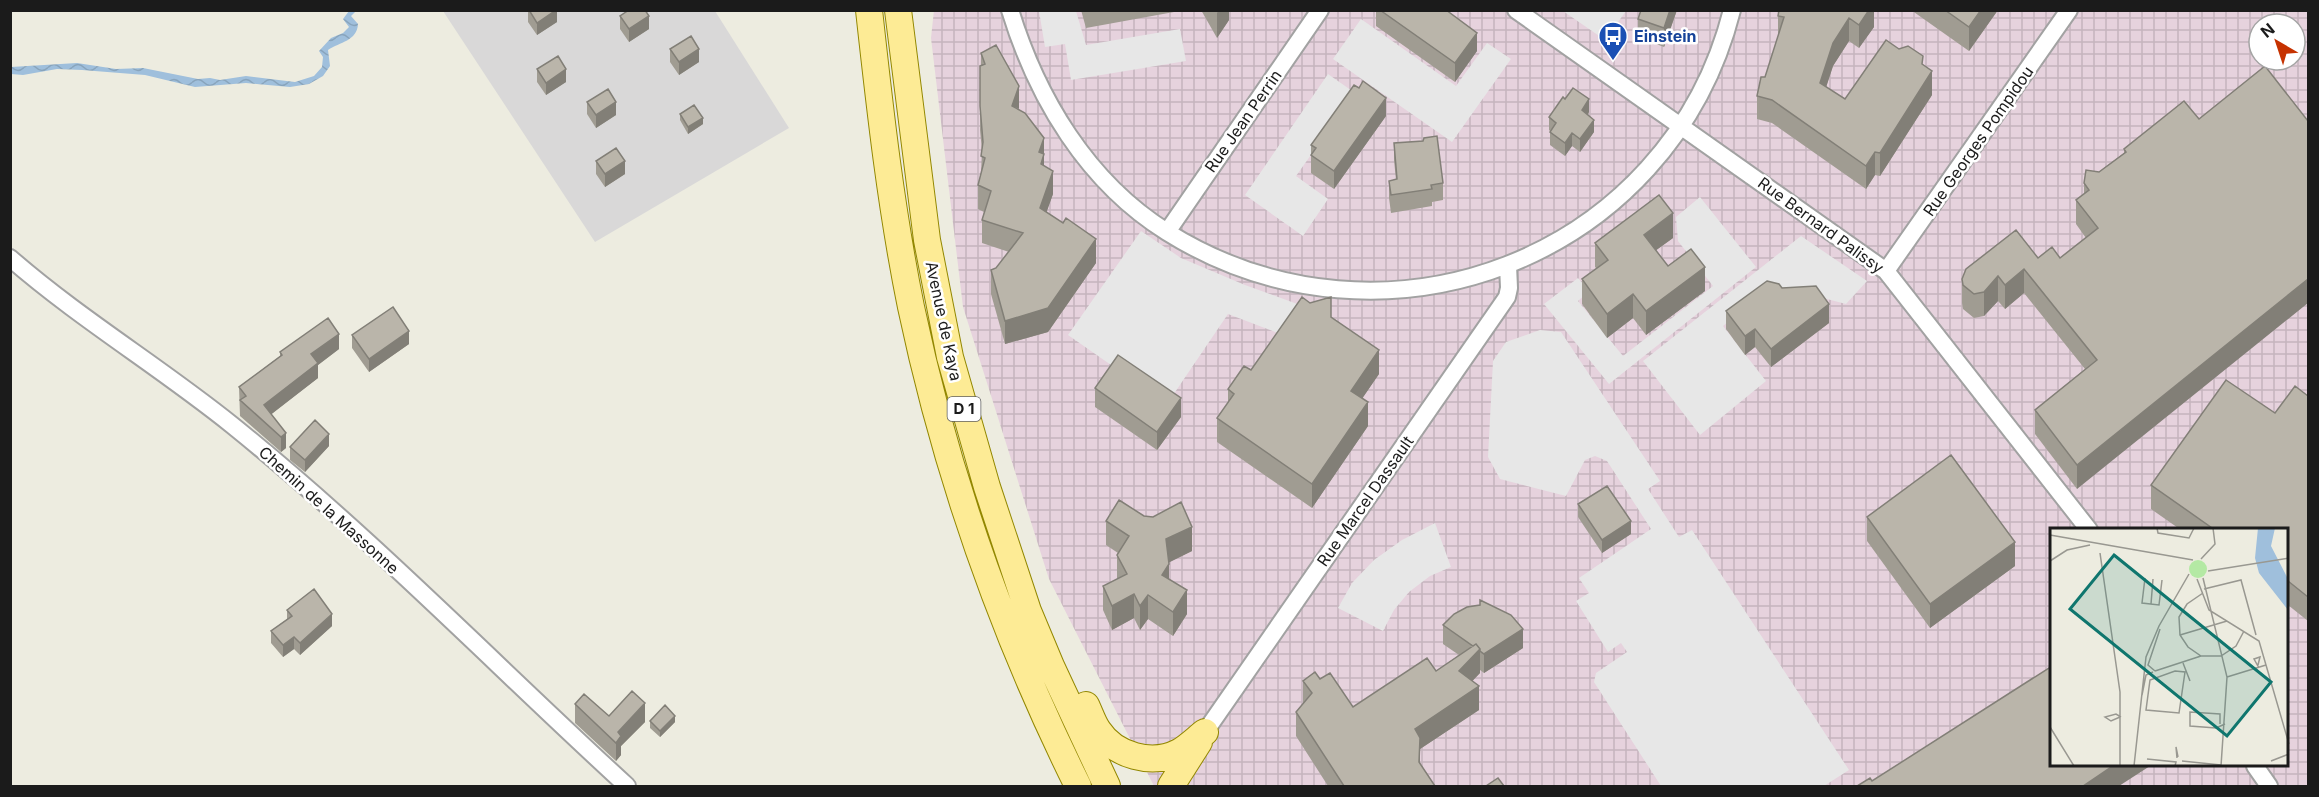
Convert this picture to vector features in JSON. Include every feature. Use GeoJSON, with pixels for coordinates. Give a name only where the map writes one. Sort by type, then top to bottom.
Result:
{"type":"FeatureCollection","features":[{"type":"Feature","properties":{"kind":"main road","name":"Avenue de Kaya"},"geometry":{"type":"LineString","coordinates":[[869,10],[887,171],[900,248],[939,425],[999,607],[1032,687],[1078,786]]}},
{"type":"Feature","properties":{"kind":"main road","name":"Avenue de Kaya"},"geometry":{"type":"LineString","coordinates":[[898,10],[927,240],[938,300],[968,422],[1011,562],[1051,666],[1107,786]]}},
{"type":"Feature","properties":{"kind":"main road"},"geometry":{"type":"LineString","coordinates":[[938,300],[1043,609],[1099,732],[1111,744],[1124,752],[1150,759],[1179,752],[1205,732]]}},
{"type":"Feature","properties":{"kind":"main road"},"geometry":{"type":"LineString","coordinates":[[1171,786],[1205,732]]}},
{"type":"Feature","properties":{"kind":"street"},"geometry":{"type":"LineString","coordinates":[[1010,10],[1036,82],[1059,122],[1105,181],[1167,232],[1220,259],[1264,275],[1328,290],[1368,292],[1410,290],[1459,280],[1508,265],[1586,223],[1623,194],[1655,162],[1682,126],[1700,97],[1714,66],[1732,10]]}},
{"type":"Feature","properties":{"kind":"street","name":"Rue Jean Perrin"},"geometry":{"type":"LineString","coordinates":[[1167,232],[1320,10]]}},
{"type":"Feature","properties":{"kind":"street","name":"Rue Bernard Palissy"},"geometry":{"type":"LineString","coordinates":[[1516,10],[1886,271],[2087,528]]}},
{"type":"Feature","properties":{"kind":"street","name":"Rue Georges Pompidou"},"geometry":{"type":"LineString","coordinates":[[1886,271],[2069,10]]}},
{"type":"Feature","properties":{"kind":"street","name":"Chemin de la Massonne"},"geometry":{"type":"LineString","coordinates":[[10,258],[230,423],[280,465],[370,545],[627,786]]}},
{"type":"Feature","properties":{"kind":"street","name":"Rue Marcel Dassault"},"geometry":{"type":"LineString","coordinates":[[1205,732],[1506,297],[1509,288],[1508,265]]}},
{"type":"Feature","properties":{"kind":"street"},"geometry":{"type":"LineString","coordinates":[[2256,767],[2269,786]]}},
{"type":"Feature","properties":{"kind":"shaded area"},"geometry":{"type":"Polygon","coordinates":[[[934,10],[2308,11],[2308,786],[1154,786],[1049,579],[963,307],[931,38],[934,10]]]}},
{"type":"Feature","properties":{"kind":"shaded area"},"geometry":{"type":"Polygon","coordinates":[[[443,11],[715,11],[789,128],[595,242],[443,11]]]}},
{"type":"Feature","properties":{"kind":"shaded area"},"geometry":{"type":"Polygon","coordinates":[[[1039,11],[1076,11],[1086,45],[1180,29],[1186,61],[1071,80],[1065,44],[1045,47],[1039,11]]]}},
{"type":"Feature","properties":{"kind":"shaded area"},"geometry":{"type":"Polygon","coordinates":[[[1563,11],[1626,11],[1605,40],[1563,11]]]}},
{"type":"Feature","properties":{"kind":"shaded area"},"geometry":{"type":"Polygon","coordinates":[[[1361,19],[1456,86],[1487,43],[1511,59],[1452,142],[1333,59],[1361,19]]]}},
{"type":"Feature","properties":{"kind":"shaded area"},"geometry":{"type":"Polygon","coordinates":[[[1328,74],[1355,93],[1296,176],[1328,199],[1303,236],[1245,195],[1328,74]]]}},
{"type":"Feature","properties":{"kind":"shaded area"},"geometry":{"type":"Polygon","coordinates":[[[1700,197],[1756,267],[1609,384],[1544,304],[1578,278],[1589,291],[1578,301],[1623,356],[1713,286],[1678,241],[1676,217],[1700,197]]]}},
{"type":"Feature","properties":{"kind":"shaded area"},"geometry":{"type":"Polygon","coordinates":[[[1141,231],[1181,258],[1300,305],[1288,337],[1228,314],[1167,404],[1068,335],[1141,231]]]}},
{"type":"Feature","properties":{"kind":"shaded area"},"geometry":{"type":"Polygon","coordinates":[[[1801,236],[1867,281],[1846,304],[1773,285],[1723,326],[1766,381],[1700,435],[1643,361],[1801,236]]]}},
{"type":"Feature","properties":{"kind":"shaded area"},"geometry":{"type":"Polygon","coordinates":[[[1540,330],[1561,332],[1660,481],[1648,489],[1679,537],[1692,530],[1849,770],[1824,786],[1661,786],[1594,682],[1596,673],[1627,652],[1621,643],[1608,652],[1576,601],[1589,593],[1579,578],[1651,529],[1607,461],[1595,456],[1585,460],[1566,496],[1500,479],[1488,457],[1493,361],[1506,342],[1540,330]]]}},
{"type":"Feature","properties":{"kind":"shaded area"},"geometry":{"type":"Polygon","coordinates":[[[1435,523],[1451,567],[1430,576],[1409,592],[1394,610],[1383,631],[1338,608],[1352,583],[1374,560],[1402,540],[1435,523]]]}},
{"type":"Feature","properties":{"kind":"water"},"geometry":{"type":"Polygon","coordinates":[[[349,11],[356,11],[351,16],[358,24],[355,34],[328,50],[330,66],[323,76],[309,84],[290,87],[246,83],[195,87],[145,75],[82,70],[57,69],[23,75],[11,74],[11,67],[77,63],[116,69],[143,68],[198,79],[220,80],[246,76],[295,82],[314,76],[322,67],[323,57],[319,51],[331,38],[343,33],[349,27],[343,19],[349,11]]]}},
{"type":"Feature","properties":{"kind":"building"},"geometry":{"type":"Polygon","coordinates":[[[529,10],[556,10],[537,23],[529,10]]]}},
{"type":"Feature","properties":{"kind":"building"},"geometry":{"type":"Polygon","coordinates":[[[629,10],[645,10],[649,16],[629,29],[620,16],[629,10]]]}},
{"type":"Feature","properties":{"kind":"building"},"geometry":{"type":"Polygon","coordinates":[[[1380,10],[1446,10],[1477,33],[1455,63],[1380,10]]]}},
{"type":"Feature","properties":{"kind":"building"},"geometry":{"type":"Polygon","coordinates":[[[1641,10],[1670,10],[1664,28],[1638,19],[1641,10]]]}},
{"type":"Feature","properties":{"kind":"building"},"geometry":{"type":"Polygon","coordinates":[[[1779,10],[1869,10],[1859,25],[1849,18],[1833,43],[1820,83],[1845,99],[1886,40],[1899,49],[1908,46],[1923,56],[1922,64],[1932,71],[1880,153],[1875,152],[1866,166],[1772,100],[1757,96],[1761,77],[1765,77],[1784,17],[1778,16],[1779,10]]]}},
{"type":"Feature","properties":{"kind":"building"},"geometry":{"type":"Polygon","coordinates":[[[1945,10],[1981,10],[1969,27],[1945,10]]]}},
{"type":"Feature","properties":{"kind":"building"},"geometry":{"type":"Polygon","coordinates":[[[691,36],[699,49],[679,62],[670,49],[691,36]]]}},
{"type":"Feature","properties":{"kind":"building"},"geometry":{"type":"Polygon","coordinates":[[[996,45],[1019,86],[1012,106],[1025,113],[1044,138],[1039,152],[1044,154],[1041,164],[1053,171],[1040,208],[1063,223],[1066,218],[1096,239],[1048,308],[1005,321],[991,270],[996,268],[1023,233],[982,220],[991,191],[978,185],[985,158],[981,156],[983,142],[980,66],[985,64],[981,53],[996,45]]]}},
{"type":"Feature","properties":{"kind":"building"},"geometry":{"type":"Polygon","coordinates":[[[558,56],[566,69],[546,83],[537,69],[558,56]]]}},
{"type":"Feature","properties":{"kind":"building"},"geometry":{"type":"Polygon","coordinates":[[[2258,72],[2270,72],[2308,121],[2308,279],[2077,465],[2035,410],[2097,360],[2024,269],[2005,285],[1998,276],[1984,292],[1974,294],[1963,285],[1962,279],[1966,269],[2016,230],[2038,258],[2052,247],[2060,258],[2098,228],[2076,200],[2089,190],[2084,183],[2086,170],[2099,172],[2126,152],[2124,149],[2184,101],[2199,119],[2258,72]]]}},
{"type":"Feature","properties":{"kind":"building"},"geometry":{"type":"Polygon","coordinates":[[[1363,81],[1386,98],[1334,171],[1311,155],[1316,148],[1311,145],[1354,85],[1359,88],[1363,81]]]}},
{"type":"Feature","properties":{"kind":"building"},"geometry":{"type":"Polygon","coordinates":[[[1573,88],[1589,99],[1582,110],[1594,120],[1580,139],[1572,133],[1565,143],[1550,132],[1556,123],[1549,117],[1563,97],[1565,99],[1573,88]]]}},
{"type":"Feature","properties":{"kind":"building"},"geometry":{"type":"Polygon","coordinates":[[[608,89],[616,102],[596,115],[587,102],[608,89]]]}},
{"type":"Feature","properties":{"kind":"building"},"geometry":{"type":"Polygon","coordinates":[[[694,105],[703,118],[688,127],[680,114],[694,105]]]}},
{"type":"Feature","properties":{"kind":"building"},"geometry":{"type":"Polygon","coordinates":[[[1437,136],[1443,183],[1431,185],[1432,189],[1391,195],[1389,181],[1397,179],[1394,143],[1423,141],[1424,138],[1437,136]]]}},
{"type":"Feature","properties":{"kind":"building"},"geometry":{"type":"Polygon","coordinates":[[[616,148],[625,161],[605,174],[596,161],[616,148]]]}},
{"type":"Feature","properties":{"kind":"building"},"geometry":{"type":"Polygon","coordinates":[[[1659,195],[1673,213],[1644,235],[1668,266],[1691,249],[1705,267],[1646,311],[1633,294],[1607,314],[1582,279],[1608,260],[1595,243],[1659,195]]]}},
{"type":"Feature","properties":{"kind":"building"},"geometry":{"type":"Polygon","coordinates":[[[1767,281],[1779,284],[1782,288],[1816,286],[1829,304],[1771,349],[1755,329],[1745,336],[1726,311],[1767,281]]]}},
{"type":"Feature","properties":{"kind":"building"},"geometry":{"type":"Polygon","coordinates":[[[1302,297],[1310,303],[1331,297],[1331,317],[1379,350],[1351,391],[1368,402],[1312,484],[1217,418],[1234,394],[1228,389],[1244,366],[1251,370],[1302,297]]]}},
{"type":"Feature","properties":{"kind":"building"},"geometry":{"type":"Polygon","coordinates":[[[393,307],[409,331],[369,359],[352,335],[393,307]]]}},
{"type":"Feature","properties":{"kind":"building"},"geometry":{"type":"Polygon","coordinates":[[[328,318],[339,334],[311,354],[318,363],[264,405],[286,433],[281,437],[240,400],[246,396],[239,387],[282,355],[280,352],[328,318]]]}},
{"type":"Feature","properties":{"kind":"building"},"geometry":{"type":"Polygon","coordinates":[[[1118,355],[1181,398],[1157,432],[1095,388],[1118,355]]]}},
{"type":"Feature","properties":{"kind":"building"},"geometry":{"type":"Polygon","coordinates":[[[2226,380],[2275,413],[2295,386],[2308,396],[2308,597],[2289,582],[2289,528],[2212,528],[2151,485],[2226,380]]]}},
{"type":"Feature","properties":{"kind":"building"},"geometry":{"type":"Polygon","coordinates":[[[315,420],[329,434],[305,460],[290,447],[315,420]]]}},
{"type":"Feature","properties":{"kind":"building"},"geometry":{"type":"Polygon","coordinates":[[[1951,455],[2015,542],[1930,604],[1867,517],[1951,455]]]}},
{"type":"Feature","properties":{"kind":"building"},"geometry":{"type":"Polygon","coordinates":[[[1607,486],[1631,521],[1602,540],[1578,504],[1607,486]]]}},
{"type":"Feature","properties":{"kind":"building"},"geometry":{"type":"Polygon","coordinates":[[[1119,500],[1144,516],[1153,517],[1181,502],[1192,527],[1166,539],[1169,564],[1162,575],[1187,590],[1173,612],[1148,595],[1140,606],[1134,594],[1112,606],[1103,586],[1127,574],[1117,555],[1129,536],[1106,521],[1119,500]]]}},
{"type":"Feature","properties":{"kind":"building"},"geometry":{"type":"Polygon","coordinates":[[[314,589],[332,614],[300,643],[294,637],[283,645],[271,631],[292,616],[287,610],[314,589]]]}},
{"type":"Feature","properties":{"kind":"building"},"geometry":{"type":"Polygon","coordinates":[[[1480,600],[1511,615],[1523,629],[1484,654],[1476,644],[1473,646],[1443,625],[1454,614],[1467,607],[1480,605],[1480,600]]]}},
{"type":"Feature","properties":{"kind":"building"},"geometry":{"type":"Polygon","coordinates":[[[1476,644],[1480,649],[1459,671],[1479,686],[1415,729],[1420,738],[1419,762],[1435,786],[1344,786],[1296,712],[1312,693],[1303,681],[1315,672],[1320,679],[1330,673],[1353,707],[1427,658],[1436,671],[1476,644]]]}},
{"type":"Feature","properties":{"kind":"building"},"geometry":{"type":"Polygon","coordinates":[[[2050,667],[2050,767],[2111,767],[2083,786],[1857,786],[1870,778],[1872,781],[2050,667]]]}},
{"type":"Feature","properties":{"kind":"building"},"geometry":{"type":"Polygon","coordinates":[[[632,691],[645,703],[618,732],[621,736],[616,743],[575,704],[584,694],[609,716],[632,691]]]}},
{"type":"Feature","properties":{"kind":"building"},"geometry":{"type":"Polygon","coordinates":[[[665,705],[675,716],[660,731],[650,721],[665,705]]]}},
{"type":"Feature","properties":{"kind":"building"},"geometry":{"type":"Polygon","coordinates":[[[1498,778],[1504,786],[1486,786],[1498,778]]]}},
{"type":"Feature","properties":{"kind":"place","name":"Einstein"},"geometry":{"type":"Point","coordinates":[1613,62]}}]}
